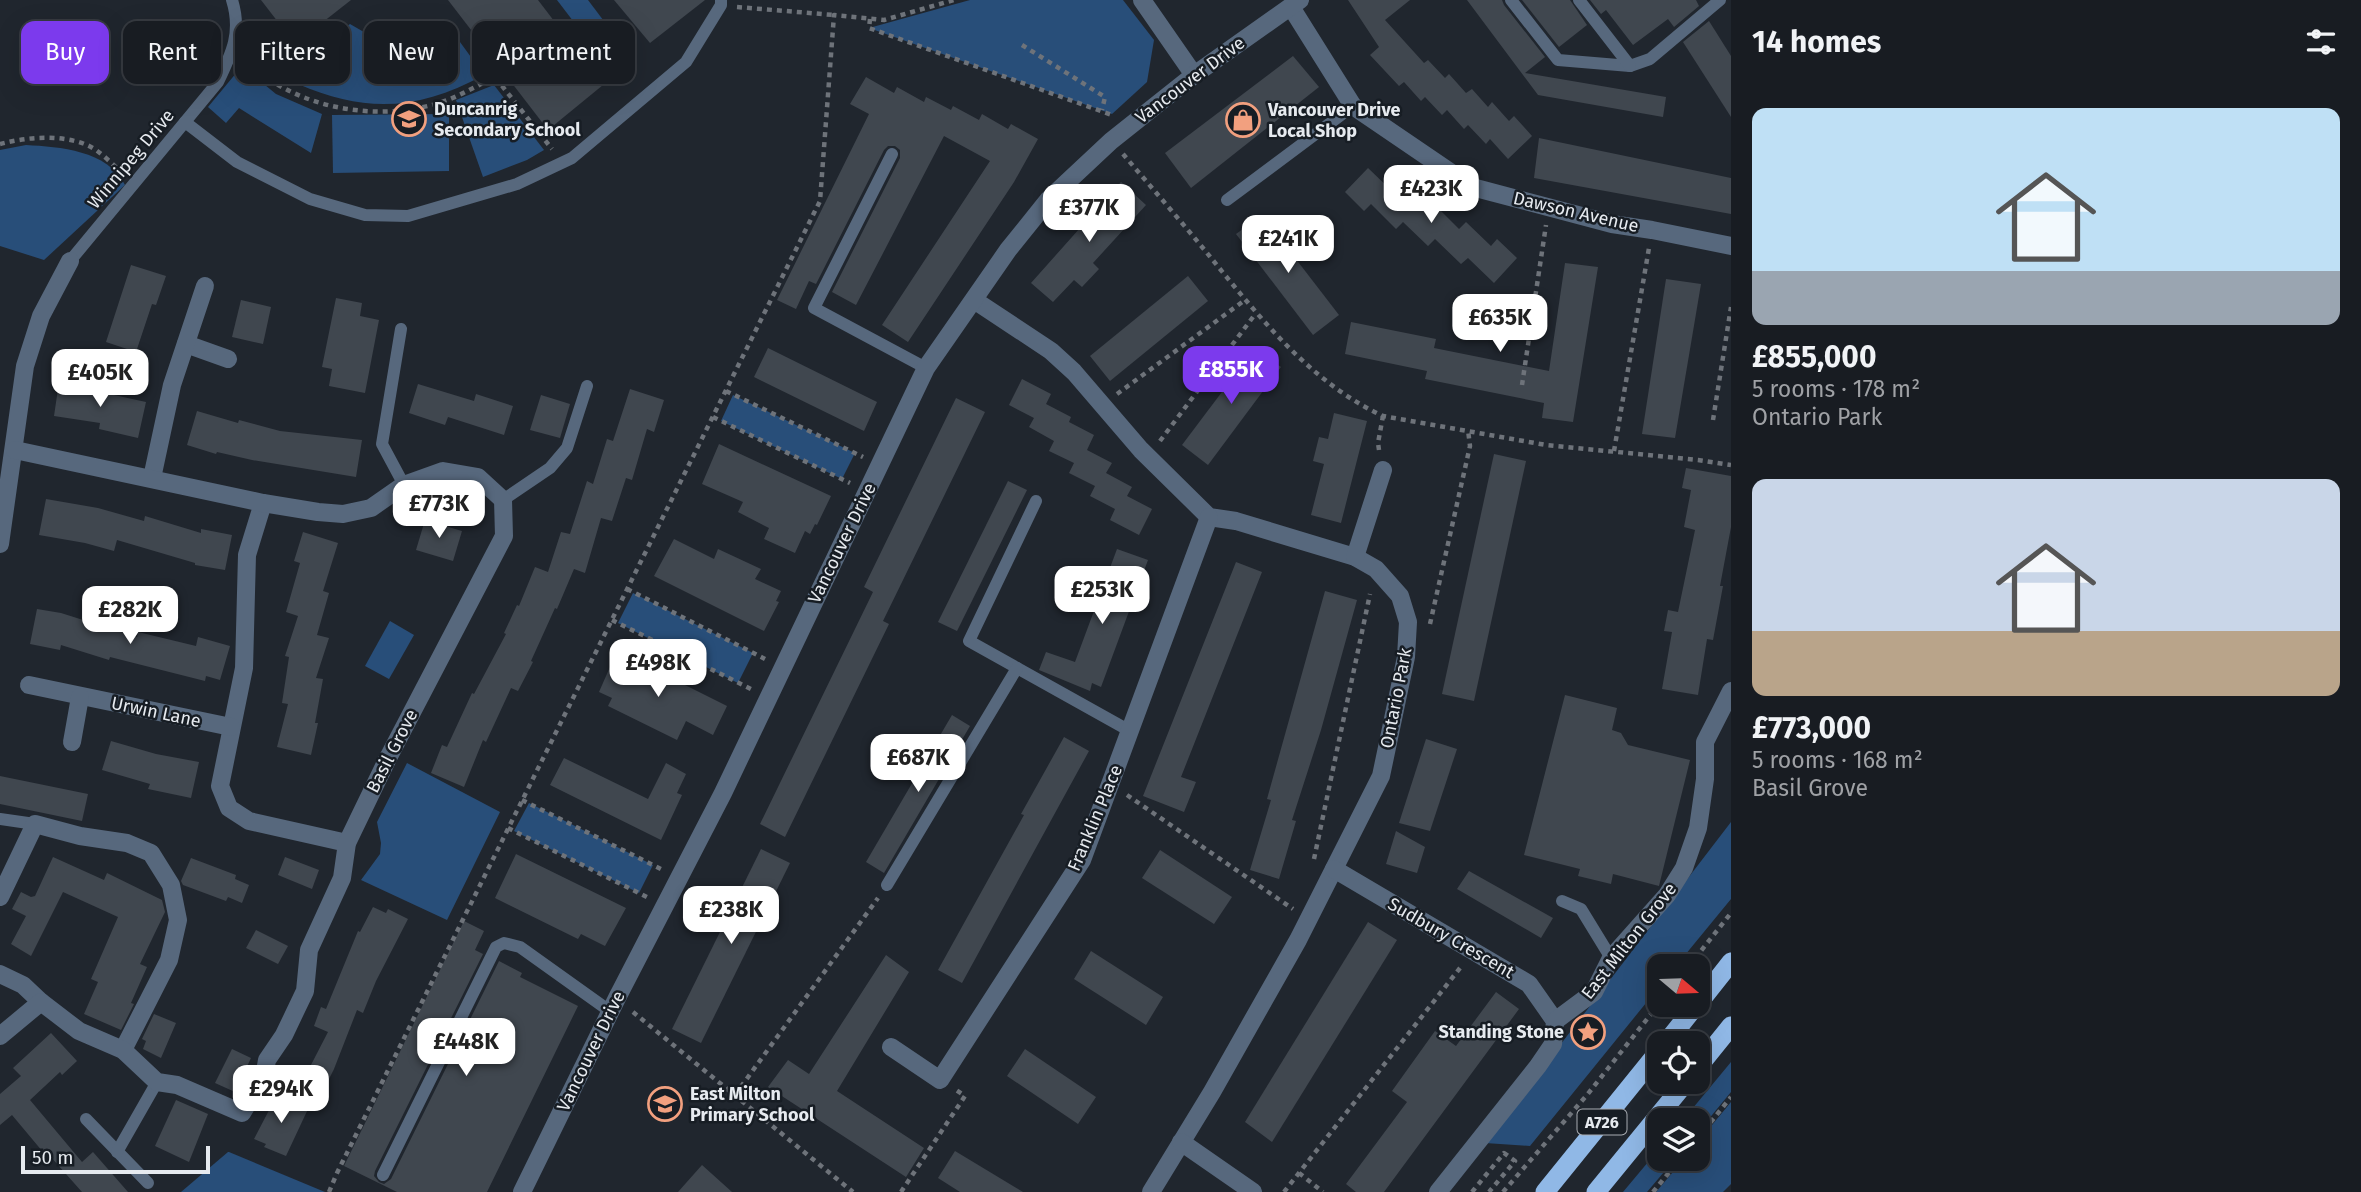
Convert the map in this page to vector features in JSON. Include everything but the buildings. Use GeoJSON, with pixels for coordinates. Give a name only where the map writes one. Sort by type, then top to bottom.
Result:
{"type":"FeatureCollection","features":[{"type":"Feature","properties":{"kind":"highway"},"geometry":{"type":"LineString","coordinates":[[1710,988],[1731,962]]}},
{"type":"Feature","properties":{"kind":"highway"},"geometry":{"type":"LineString","coordinates":[[1676,1031],[1687,1017]]}},
{"type":"Feature","properties":{"kind":"highway"},"geometry":{"type":"LineString","coordinates":[[1710,1052],[1731,1026]]}},
{"type":"Feature","properties":{"kind":"highway","name":"A726"},"geometry":{"type":"LineString","coordinates":[[1545,1192],[1647,1066]]}},
{"type":"Feature","properties":{"kind":"highway","name":"A726"},"geometry":{"type":"LineString","coordinates":[[1596,1192],[1676,1094]]}},
{"type":"Feature","properties":{"kind":"street"},"geometry":{"type":"LineString","coordinates":[[1142,0],[1194,75]]}},
{"type":"Feature","properties":{"kind":"street","name":"Vancouver Drive"},"geometry":{"type":"LineString","coordinates":[[522,1192],[723,793],[926,368],[1008,250],[1049,199],[1111,141],[1194,75],[1295,3]]}},
{"type":"Feature","properties":{"kind":"street","name":"Dawson Avenue"},"geometry":{"type":"LineString","coordinates":[[1295,3],[1353,106],[1472,187],[1612,224],[1731,247]]}},
{"type":"Feature","properties":{"kind":"street"},"geometry":{"type":"LineString","coordinates":[[0,544],[25,366],[41,316],[70,261]]}},
{"type":"Feature","properties":{"kind":"street"},"geometry":{"type":"LineString","coordinates":[[152,478],[173,385],[205,286]]}},
{"type":"Feature","properties":{"kind":"street"},"geometry":{"type":"LineString","coordinates":[[974,300],[1051,351],[1074,372],[1148,457],[1209,517]]}},
{"type":"Feature","properties":{"kind":"street"},"geometry":{"type":"LineString","coordinates":[[186,344],[228,359]]}},
{"type":"Feature","properties":{"kind":"street"},"geometry":{"type":"LineString","coordinates":[[15,450],[263,503],[343,514],[371,508],[404,485],[443,471],[478,477],[503,500]]}},
{"type":"Feature","properties":{"kind":"street"},"geometry":{"type":"LineString","coordinates":[[1355,557],[1383,470]]}},
{"type":"Feature","properties":{"kind":"street","name":"Basil Grove"},"geometry":{"type":"LineString","coordinates":[[157,1082],[177,1085],[242,1113],[264,1077],[267,1060],[284,1035],[305,991],[309,950],[342,878],[347,843],[387,760],[504,536],[503,500]]}},
{"type":"Feature","properties":{"kind":"street"},"geometry":{"type":"LineString","coordinates":[[263,503],[247,555],[244,668],[220,786],[229,808],[249,821],[347,843]]}},
{"type":"Feature","properties":{"kind":"street","name":"Ontario Park"},"geometry":{"type":"LineString","coordinates":[[1151,1192],[1212,1093],[1308,919],[1381,776],[1406,657],[1408,622],[1400,596],[1376,569],[1355,557],[1236,521],[1209,517]]}},
{"type":"Feature","properties":{"kind":"street","name":"Franklin Place"},"geometry":{"type":"LineString","coordinates":[[940,1080],[1082,860],[1209,517]]}},
{"type":"Feature","properties":{"kind":"street","name":"Urwin Lane"},"geometry":{"type":"LineString","coordinates":[[29,685],[231,727]]}},
{"type":"Feature","properties":{"kind":"street","name":"East Milton Grove"},"geometry":{"type":"LineString","coordinates":[[1555,1021],[1594,992],[1611,958],[1667,895],[1684,868],[1698,828],[1705,779],[1705,742],[1731,691]]}},
{"type":"Feature","properties":{"kind":"street"},"geometry":{"type":"LineString","coordinates":[[72,742],[80,697]]}},
{"type":"Feature","properties":{"kind":"street"},"geometry":{"type":"LineString","coordinates":[[0,897],[35,824],[80,836],[127,843],[151,853],[172,885],[178,920],[169,960],[123,1050]]}},
{"type":"Feature","properties":{"kind":"street","name":"Sudbury Crescent"},"geometry":{"type":"LineString","coordinates":[[1334,869],[1529,984],[1555,1021]]}},
{"type":"Feature","properties":{"kind":"street"},"geometry":{"type":"LineString","coordinates":[[0,974],[23,985],[79,1031],[123,1050],[157,1082]]}},
{"type":"Feature","properties":{"kind":"street"},"geometry":{"type":"LineString","coordinates":[[0,1036],[41,1002]]}},
{"type":"Feature","properties":{"kind":"street"},"geometry":{"type":"LineString","coordinates":[[1438,1192],[1538,1066],[1553,1044],[1555,1021]]}},
{"type":"Feature","properties":{"kind":"street"},"geometry":{"type":"LineString","coordinates":[[891,1047],[940,1080]]}},
{"type":"Feature","properties":{"kind":"street"},"geometry":{"type":"LineString","coordinates":[[1181,1142],[1253,1192]]}},
{"type":"Feature","properties":{"kind":"lane","name":"Winnipeg Drive"},"geometry":{"type":"LineString","coordinates":[[70,261],[218,82],[233,52],[237,17],[232,0]]}},
{"type":"Feature","properties":{"kind":"lane"},"geometry":{"type":"LineString","coordinates":[[1511,0],[1558,60],[1630,66],[1650,59],[1720,0]]}},
{"type":"Feature","properties":{"kind":"lane"},"geometry":{"type":"LineString","coordinates":[[1579,0],[1630,66]]}},
{"type":"Feature","properties":{"kind":"lane"},"geometry":{"type":"LineString","coordinates":[[185,122],[237,162],[310,199],[365,215],[408,216],[517,184],[572,158],[685,62],[721,3]]}},
{"type":"Feature","properties":{"kind":"lane"},"geometry":{"type":"LineString","coordinates":[[1227,200],[1353,106]]}},
{"type":"Feature","properties":{"kind":"lane"},"geometry":{"type":"LineString","coordinates":[[892,154],[814,307],[926,368]]}},
{"type":"Feature","properties":{"kind":"lane"},"geometry":{"type":"LineString","coordinates":[[401,329],[382,444],[404,485]]}},
{"type":"Feature","properties":{"kind":"lane"},"geometry":{"type":"LineString","coordinates":[[503,500],[550,468],[567,448],[587,386]]}},
{"type":"Feature","properties":{"kind":"lane"},"geometry":{"type":"LineString","coordinates":[[1036,501],[969,641],[1130,732]]}},
{"type":"Feature","properties":{"kind":"lane"},"geometry":{"type":"LineString","coordinates":[[887,885],[1017,668]]}},
{"type":"Feature","properties":{"kind":"lane"},"geometry":{"type":"LineString","coordinates":[[0,819],[35,824]]}},
{"type":"Feature","properties":{"kind":"lane"},"geometry":{"type":"LineString","coordinates":[[1562,901],[1581,909],[1611,958]]}},
{"type":"Feature","properties":{"kind":"lane"},"geometry":{"type":"LineString","coordinates":[[383,1175],[496,947],[503,943],[520,947],[614,1005]]}},
{"type":"Feature","properties":{"kind":"lane"},"geometry":{"type":"LineString","coordinates":[[117,1152],[157,1082]]}},
{"type":"Feature","properties":{"kind":"lane"},"geometry":{"type":"LineString","coordinates":[[86,1119],[148,1184]]}},
{"type":"Feature","properties":{"kind":"path"},"geometry":{"type":"LineString","coordinates":[[721,3],[884,20],[954,0]]}},
{"type":"Feature","properties":{"kind":"path"},"geometry":{"type":"LineString","coordinates":[[329,1192],[820,201],[834,15]]}},
{"type":"Feature","properties":{"kind":"path"},"geometry":{"type":"LineString","coordinates":[[870,19],[869,28],[1112,114],[1111,141],[1256,313],[1277,337],[1334,386],[1364,407],[1383,416],[1546,445],[1731,465]]}},
{"type":"Feature","properties":{"kind":"path"},"geometry":{"type":"LineString","coordinates":[[1022,45],[1105,97],[1102,110]]}},
{"type":"Feature","properties":{"kind":"path"},"geometry":{"type":"LineString","coordinates":[[233,52],[279,86],[317,103],[356,111],[398,110],[442,102],[495,77],[563,163]]}},
{"type":"Feature","properties":{"kind":"path"},"geometry":{"type":"LineString","coordinates":[[0,144],[65,138],[89,145],[134,184]]}},
{"type":"Feature","properties":{"kind":"path"},"geometry":{"type":"LineString","coordinates":[[1522,385],[1549,207]]}},
{"type":"Feature","properties":{"kind":"path"},"geometry":{"type":"LineString","coordinates":[[1614,451],[1652,230]]}},
{"type":"Feature","properties":{"kind":"path"},"geometry":{"type":"LineString","coordinates":[[1102,405],[1245,300]]}},
{"type":"Feature","properties":{"kind":"path"},"geometry":{"type":"LineString","coordinates":[[1713,420],[1731,307]]}},
{"type":"Feature","properties":{"kind":"path"},"geometry":{"type":"LineString","coordinates":[[1148,457],[1256,313]]}},
{"type":"Feature","properties":{"kind":"path"},"geometry":{"type":"LineString","coordinates":[[726,391],[879,465]]}},
{"type":"Feature","properties":{"kind":"path"},"geometry":{"type":"LineString","coordinates":[[1383,416],[1378,443],[1383,470]]}},
{"type":"Feature","properties":{"kind":"path"},"geometry":{"type":"LineString","coordinates":[[713,417],[867,492]]}},
{"type":"Feature","properties":{"kind":"path"},"geometry":{"type":"LineString","coordinates":[[1429,630],[1469,446],[1468,430]]}},
{"type":"Feature","properties":{"kind":"path"},"geometry":{"type":"LineString","coordinates":[[1313,862],[1376,569]]}},
{"type":"Feature","properties":{"kind":"path"},"geometry":{"type":"LineString","coordinates":[[627,589],[782,667]]}},
{"type":"Feature","properties":{"kind":"path"},"geometry":{"type":"LineString","coordinates":[[612,620],[767,698]]}},
{"type":"Feature","properties":{"kind":"path"},"geometry":{"type":"LineString","coordinates":[[1111,784],[1308,919]]}},
{"type":"Feature","properties":{"kind":"path"},"geometry":{"type":"LineString","coordinates":[[522,800],[679,879]]}},
{"type":"Feature","properties":{"kind":"path"},"geometry":{"type":"LineString","coordinates":[[508,828],[665,906]]}},
{"type":"Feature","properties":{"kind":"path"},"geometry":{"type":"LineString","coordinates":[[735,1096],[887,885]]}},
{"type":"Feature","properties":{"kind":"path"},"geometry":{"type":"LineString","coordinates":[[1699,954],[1731,913]]}},
{"type":"Feature","properties":{"kind":"path"},"geometry":{"type":"LineString","coordinates":[[1284,1192],[1474,951]]}},
{"type":"Feature","properties":{"kind":"path"},"geometry":{"type":"LineString","coordinates":[[614,1005],[735,1096],[853,1192]]}},
{"type":"Feature","properties":{"kind":"path"},"geometry":{"type":"LineString","coordinates":[[1503,1192],[1587,1095],[1649,1017]]}},
{"type":"Feature","properties":{"kind":"path"},"geometry":{"type":"LineString","coordinates":[[901,1192],[965,1096],[940,1080]]}},
{"type":"Feature","properties":{"kind":"path"},"geometry":{"type":"LineString","coordinates":[[1710,1123],[1731,1097]]}},
{"type":"Feature","properties":{"kind":"path"},"geometry":{"type":"LineString","coordinates":[[1472,1192],[1504,1153],[1515,1161],[1489,1192]]}},
{"type":"Feature","properties":{"kind":"path"},"geometry":{"type":"LineString","coordinates":[[1653,1192],[1670,1171]]}},
{"type":"Feature","properties":{"kind":"path"},"geometry":{"type":"LineString","coordinates":[[1299,1173],[1323,1192]]}},
{"type":"Feature","properties":{"kind":"shaded area"},"geometry":{"type":"Polygon","coordinates":[[[557,0],[588,0],[604,21],[573,21],[557,0]]]}},
{"type":"Feature","properties":{"kind":"shaded area"},"geometry":{"type":"Polygon","coordinates":[[[970,0],[1123,0],[1154,40],[1147,82],[1112,114],[869,28],[970,0]]]}},
{"type":"Feature","properties":{"kind":"shaded area"},"geometry":{"type":"Polygon","coordinates":[[[350,24],[364,32],[364,84],[458,84],[458,39],[472,58],[472,81],[437,95],[392,104],[347,100],[298,84],[350,84],[350,24]]]}},
{"type":"Feature","properties":{"kind":"shaded area"},"geometry":{"type":"Polygon","coordinates":[[[235,74],[235,84],[264,84],[276,94],[322,114],[311,153],[239,108],[226,123],[208,107],[235,74]]]}},
{"type":"Feature","properties":{"kind":"shaded area"},"geometry":{"type":"Polygon","coordinates":[[[494,85],[544,150],[527,160],[483,177],[456,100],[494,85]]]}},
{"type":"Feature","properties":{"kind":"shaded area"},"geometry":{"type":"Polygon","coordinates":[[[449,114],[449,171],[333,173],[332,115],[449,114]]]}},
{"type":"Feature","properties":{"kind":"shaded area"},"geometry":{"type":"Polygon","coordinates":[[[26,145],[68,149],[95,157],[117,173],[125,185],[44,260],[0,246],[0,150],[26,145]]]}},
{"type":"Feature","properties":{"kind":"shaded area"},"geometry":{"type":"Polygon","coordinates":[[[733,395],[855,453],[842,479],[721,421],[733,395]]]}},
{"type":"Feature","properties":{"kind":"shaded area"},"geometry":{"type":"Polygon","coordinates":[[[633,593],[753,653],[738,683],[618,623],[633,593]]]}},
{"type":"Feature","properties":{"kind":"shaded area"},"geometry":{"type":"Polygon","coordinates":[[[390,621],[414,635],[389,679],[365,666],[390,621]]]}},
{"type":"Feature","properties":{"kind":"shaded area"},"geometry":{"type":"Polygon","coordinates":[[[407,763],[500,812],[447,920],[361,880],[380,854],[377,822],[407,763]]]}},
{"type":"Feature","properties":{"kind":"shaded area"},"geometry":{"type":"Polygon","coordinates":[[[529,803],[653,865],[639,893],[514,831],[529,803]]]}},
{"type":"Feature","properties":{"kind":"shaded area"},"geometry":{"type":"Polygon","coordinates":[[[1731,822],[1731,899],[1686,954],[1647,954],[1647,1002],[1530,1146],[1485,1143],[1731,822]]]}},
{"type":"Feature","properties":{"kind":"shaded area"},"geometry":{"type":"Polygon","coordinates":[[[1731,1062],[1731,1092],[1710,1117],[1710,1108],[1693,1108],[1705,1094],[1710,1094],[1710,1087],[1731,1062]]]}},
{"type":"Feature","properties":{"kind":"shaded area"},"geometry":{"type":"Polygon","coordinates":[[[1731,1102],[1731,1184],[1723,1192],[1656,1192],[1674,1171],[1710,1171],[1710,1127],[1731,1102]]]}},
{"type":"Feature","properties":{"kind":"shaded area"},"geometry":{"type":"Polygon","coordinates":[[[229,1152],[325,1192],[181,1192],[229,1152]]]}},
{"type":"Feature","properties":{"kind":"shaded area"},"geometry":{"type":"Polygon","coordinates":[[[1647,1163],[1647,1171],[1665,1171],[1647,1192],[1623,1192],[1647,1163]]]}},
{"type":"Feature","properties":{"kind":"place","name":"Duncanrig Secondary School"},"geometry":{"type":"Point","coordinates":[409,119]}},
{"type":"Feature","properties":{"kind":"place","name":"Vancouver Drive Local Shop"},"geometry":{"type":"Point","coordinates":[1243,120]}},
{"type":"Feature","properties":{"kind":"place","name":"Standing Stone"},"geometry":{"type":"Point","coordinates":[1588,1032]}},
{"type":"Feature","properties":{"kind":"place","name":"East Milton Primary School"},"geometry":{"type":"Point","coordinates":[665,1104]}}]}
